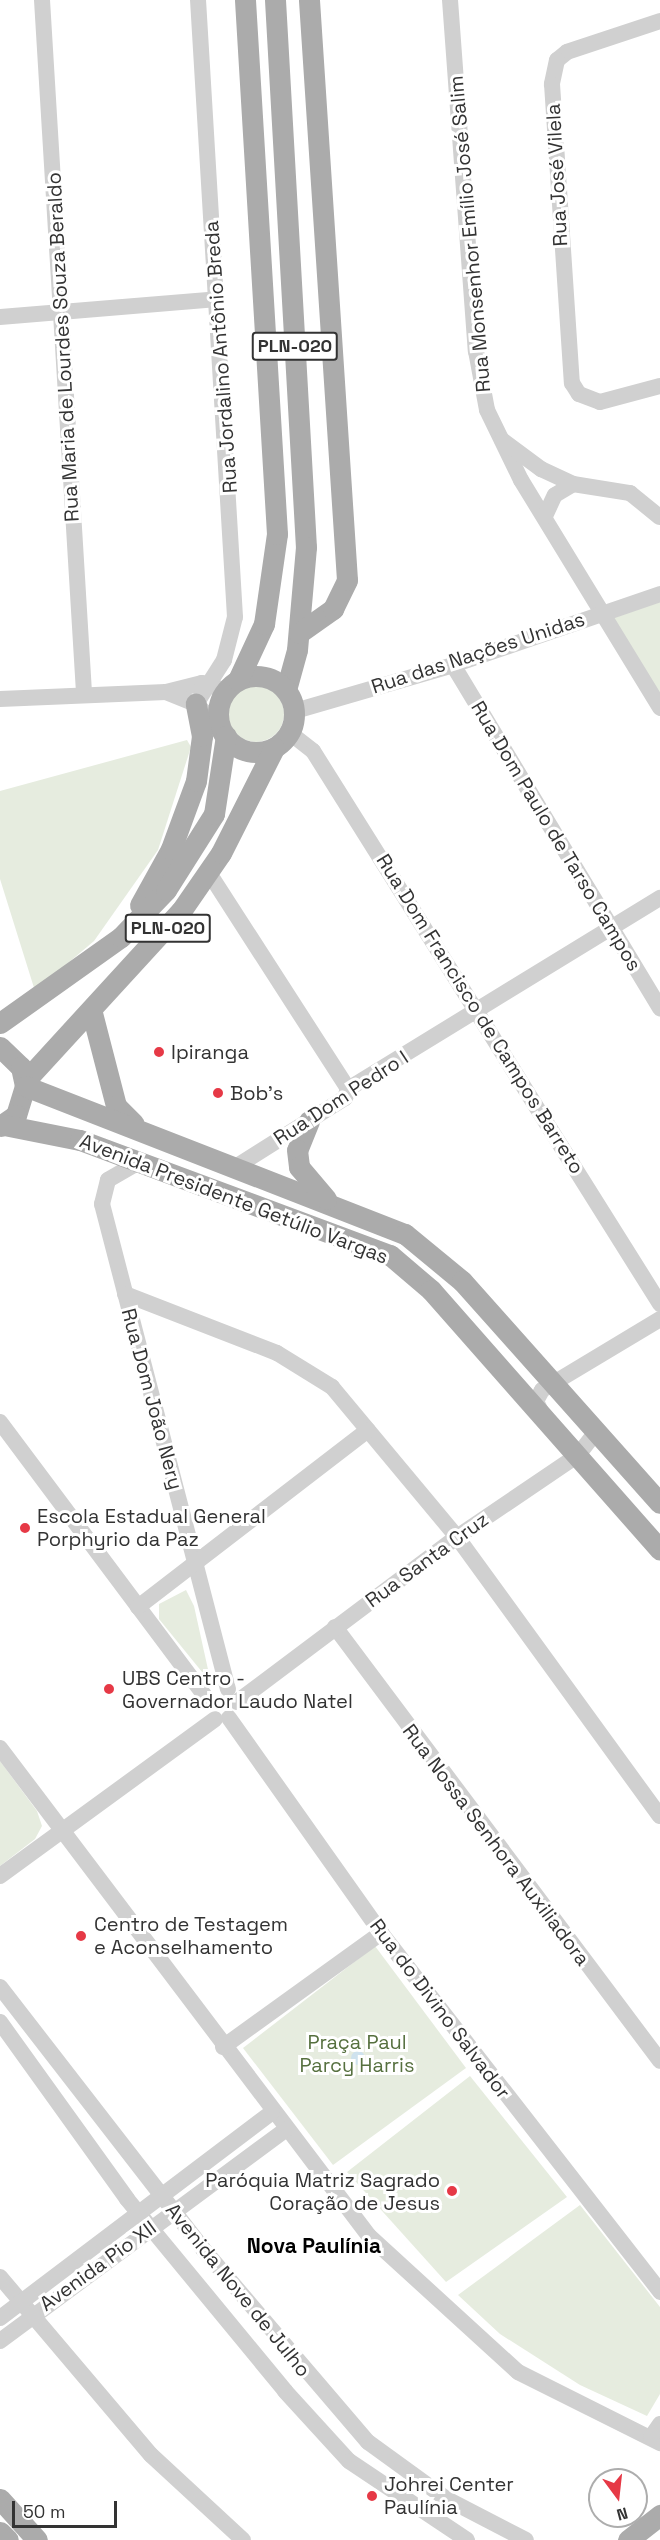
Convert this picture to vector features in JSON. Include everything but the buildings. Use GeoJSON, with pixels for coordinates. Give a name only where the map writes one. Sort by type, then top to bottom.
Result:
{"type":"FeatureCollection","features":[{"type":"Feature","properties":{"kind":"main road","name":"PLN-020"},"geometry":{"type":"LineString","coordinates":[[0,1023],[121,937],[166,890],[214,814],[223,731],[225,685],[264,624],[277,534],[245,0]]}},
{"type":"Feature","properties":{"kind":"main road","name":"PLN-020"},"geometry":{"type":"LineString","coordinates":[[275,0],[304,450],[306,547],[299,633],[286,690]]}},
{"type":"Feature","properties":{"kind":"main road"},"geometry":{"type":"LineString","coordinates":[[299,633],[333,609],[347,580],[309,0]]}},
{"type":"Feature","properties":{"kind":"main road"},"geometry":{"type":"LineString","coordinates":[[225,685],[259,676],[286,690],[295,711],[290,733]]}},
{"type":"Feature","properties":{"kind":"main road"},"geometry":{"type":"LineString","coordinates":[[121,937],[171,849],[196,781],[202,736],[196,704]]}},
{"type":"Feature","properties":{"kind":"main road"},"geometry":{"type":"LineString","coordinates":[[223,731],[248,751],[274,748]]}},
{"type":"Feature","properties":{"kind":"main road","name":"PLN-020"},"geometry":{"type":"LineString","coordinates":[[25,1084],[92,1013],[209,873],[274,748],[290,733]]}},
{"type":"Feature","properties":{"kind":"main road"},"geometry":{"type":"LineString","coordinates":[[92,1013],[116,1106],[139,1129]]}},
{"type":"Feature","properties":{"kind":"main road"},"geometry":{"type":"LineString","coordinates":[[0,1047],[16,1061],[25,1084],[23,1101],[2,1126]]}},
{"type":"Feature","properties":{"kind":"main road","name":"Avenida Presidente Getúlio Vargas"},"geometry":{"type":"LineString","coordinates":[[25,1084],[405,1234],[462,1281],[660,1503]]}},
{"type":"Feature","properties":{"kind":"main road"},"geometry":{"type":"LineString","coordinates":[[309,1121],[297,1150],[299,1167],[328,1202]]}},
{"type":"Feature","properties":{"kind":"main road","name":"Avenida Presidente Getúlio Vargas"},"geometry":{"type":"LineString","coordinates":[[2,1126],[55,1133],[390,1255],[439,1299],[660,1550]]}},
{"type":"Feature","properties":{"kind":"main road"},"geometry":{"type":"LineString","coordinates":[[190,1182],[203,1153]]}},
{"type":"Feature","properties":{"kind":"main road"},"geometry":{"type":"LineString","coordinates":[[190,1182],[237,1166]]}},
{"type":"Feature","properties":{"kind":"main road"},"geometry":{"type":"LineString","coordinates":[[439,1299],[462,1281]]}},
{"type":"Feature","properties":{"kind":"main road"},"geometry":{"type":"LineString","coordinates":[[0,2499],[37,2540]]}},
{"type":"Feature","properties":{"kind":"main road"},"geometry":{"type":"LineString","coordinates":[[628,2540],[657,2512]]}},
{"type":"Feature","properties":{"kind":"main road"},"geometry":{"type":"LineString","coordinates":[[0,2532],[8,2540]]}},
{"type":"Feature","properties":{"kind":"street","name":"Rua Maria de Lourdes Souza Beraldo"},"geometry":{"type":"LineString","coordinates":[[42,0],[84,693]]}},
{"type":"Feature","properties":{"kind":"street","name":"Rua Jordalino Antônio Breda"},"geometry":{"type":"LineString","coordinates":[[196,704],[225,685],[235,617],[198,0]]}},
{"type":"Feature","properties":{"kind":"street","name":"Rua Monsenhor Emílio José Salim"},"geometry":{"type":"LineString","coordinates":[[450,0],[479,381],[496,435],[545,516],[599,613],[660,708]]}},
{"type":"Feature","properties":{"kind":"street","name":"Rua José Vilela"},"geometry":{"type":"LineString","coordinates":[[660,21],[567,52],[553,72],[569,373],[584,397],[605,401],[660,386]]}},
{"type":"Feature","properties":{"kind":"street"},"geometry":{"type":"LineString","coordinates":[[0,317],[217,299]]}},
{"type":"Feature","properties":{"kind":"street"},"geometry":{"type":"LineString","coordinates":[[496,435],[541,469],[573,484],[630,493],[660,517]]}},
{"type":"Feature","properties":{"kind":"street"},"geometry":{"type":"LineString","coordinates":[[545,516],[555,495],[573,484]]}},
{"type":"Feature","properties":{"kind":"street","name":"Rua das Nações Unidas"},"geometry":{"type":"LineString","coordinates":[[295,711],[453,665],[599,613],[660,594]]}},
{"type":"Feature","properties":{"kind":"street","name":"Rua Dom Paulo de Tarso Campos"},"geometry":{"type":"LineString","coordinates":[[453,665],[660,1008]]}},
{"type":"Feature","properties":{"kind":"street"},"geometry":{"type":"LineString","coordinates":[[0,699],[84,693],[166,692],[225,685]]}},
{"type":"Feature","properties":{"kind":"street"},"geometry":{"type":"LineString","coordinates":[[166,692],[196,704],[223,731]]}},
{"type":"Feature","properties":{"kind":"street","name":"Rua Dom Francisco de Campos Barreto"},"geometry":{"type":"LineString","coordinates":[[290,733],[313,751],[480,1011],[660,1304]]}},
{"type":"Feature","properties":{"kind":"street"},"geometry":{"type":"LineString","coordinates":[[209,873],[348,1089]]}},
{"type":"Feature","properties":{"kind":"street","name":"Rua Dom Pedro I"},"geometry":{"type":"LineString","coordinates":[[237,1166],[345,1098],[348,1089],[480,1011],[660,898]]}},
{"type":"Feature","properties":{"kind":"street","name":"Rua Dom João Nery"},"geometry":{"type":"LineString","coordinates":[[139,1162],[116,1172],[103,1192],[125,1294],[232,1695]]}},
{"type":"Feature","properties":{"kind":"street"},"geometry":{"type":"LineString","coordinates":[[125,1294],[277,1353],[332,1387],[457,1537],[660,1816]]}},
{"type":"Feature","properties":{"kind":"street"},"geometry":{"type":"LineString","coordinates":[[543,1416],[536,1401],[553,1383],[660,1319]]}},
{"type":"Feature","properties":{"kind":"street"},"geometry":{"type":"LineString","coordinates":[[138,1607],[368,1430]]}},
{"type":"Feature","properties":{"kind":"street","name":"Rua do Divino Salvador"},"geometry":{"type":"LineString","coordinates":[[3,1431],[138,1607],[381,1933],[660,2292]]}},
{"type":"Feature","properties":{"kind":"street","name":"Rua Santa Cruz"},"geometry":{"type":"LineString","coordinates":[[214,1711],[218,1688],[232,1695],[254,1688],[457,1537],[578,1455],[596,1432]]}},
{"type":"Feature","properties":{"kind":"street","name":"Rua Nossa Senhora Auxiliadora"},"geometry":{"type":"LineString","coordinates":[[335,1627],[660,2061]]}},
{"type":"Feature","properties":{"kind":"street"},"geometry":{"type":"LineString","coordinates":[[0,1876],[175,1745],[232,1695]]}},
{"type":"Feature","properties":{"kind":"street"},"geometry":{"type":"LineString","coordinates":[[0,1748],[285,2130],[369,2236],[518,2372],[658,2438]]}},
{"type":"Feature","properties":{"kind":"street"},"geometry":{"type":"LineString","coordinates":[[223,2047],[381,1933]]}},
{"type":"Feature","properties":{"kind":"street","name":"Avenida Nove de Julho"},"geometry":{"type":"LineString","coordinates":[[0,1987],[162,2197],[368,2442],[446,2498],[526,2540]]}},
{"type":"Feature","properties":{"kind":"street","name":"Avenida Nove de Julho"},"geometry":{"type":"LineString","coordinates":[[0,2022],[145,2222],[349,2461],[467,2540]]}},
{"type":"Feature","properties":{"kind":"street","name":"Avenida Pio XII"},"geometry":{"type":"LineString","coordinates":[[0,2341],[145,2222],[162,2197],[272,2112]]}},
{"type":"Feature","properties":{"kind":"street","name":"Avenida Pio XII"},"geometry":{"type":"LineString","coordinates":[[0,2318],[145,2222],[174,2210],[285,2130]]}},
{"type":"Feature","properties":{"kind":"street"},"geometry":{"type":"LineString","coordinates":[[0,2277],[19,2304],[151,2454],[243,2540]]}},
{"type":"Feature","properties":{"kind":"green space"},"geometry":{"type":"Polygon","coordinates":[[[660,599],[660,700],[607,616],[660,599]]]}},
{"type":"Feature","properties":{"kind":"green space"},"geometry":{"type":"Polygon","coordinates":[[[250,686],[262,686],[272,690],[280,698],[284,714],[280,730],[272,738],[262,742],[250,742],[240,738],[232,730],[228,720],[228,708],[232,698],[240,690],[250,686]]]}},
{"type":"Feature","properties":{"kind":"green space"},"geometry":{"type":"Polygon","coordinates":[[[187,740],[191,747],[158,850],[94,941],[35,991],[0,879],[0,791],[187,740]]]}},
{"type":"Feature","properties":{"kind":"green space"},"geometry":{"type":"Polygon","coordinates":[[[186,1590],[194,1606],[211,1683],[159,1619],[159,1604],[186,1590]]]}},
{"type":"Feature","properties":{"kind":"green space"},"geometry":{"type":"Polygon","coordinates":[[[0,1761],[37,1811],[42,1826],[35,1839],[0,1866],[0,1761]]]}},
{"type":"Feature","properties":{"kind":"green space","name":"Praça Paul Parcy Harris"},"geometry":{"type":"Polygon","coordinates":[[[375,1946],[466,2068],[333,2165],[243,2048],[375,1946]]]}},
{"type":"Feature","properties":{"kind":"green space"},"geometry":{"type":"Polygon","coordinates":[[[470,2076],[567,2197],[446,2282],[347,2172],[470,2076]]]}},
{"type":"Feature","properties":{"kind":"green space"},"geometry":{"type":"Polygon","coordinates":[[[580,2205],[660,2307],[660,2394],[647,2416],[580,2385],[500,2334],[458,2295],[580,2205]]]}},
{"type":"Feature","properties":{"kind":"water"},"geometry":{"type":"Polygon","coordinates":[[[355,2051],[361,2051],[365,2058],[361,2065],[355,2065],[351,2061],[351,2055],[355,2051]]]}},
{"type":"Feature","properties":{"kind":"place","name":"Ipiranga"},"geometry":{"type":"Point","coordinates":[159,1052]}},
{"type":"Feature","properties":{"kind":"place","name":"Bob's"},"geometry":{"type":"Point","coordinates":[218,1093]}},
{"type":"Feature","properties":{"kind":"place","name":"Escola Estadual General Porphyrio da Paz"},"geometry":{"type":"Point","coordinates":[25,1528]}},
{"type":"Feature","properties":{"kind":"place","name":"UBS Centro - Governador Laudo Natel"},"geometry":{"type":"Point","coordinates":[109,1689]}},
{"type":"Feature","properties":{"kind":"place","name":"Centro de Testagem e Aconselhamento"},"geometry":{"type":"Point","coordinates":[81,1936]}},
{"type":"Feature","properties":{"kind":"place","name":"Paróquia Matriz Sagrado Coração de Jesus"},"geometry":{"type":"Point","coordinates":[452,2191]}},
{"type":"Feature","properties":{"kind":"place","name":"Johrei Center Paulínia"},"geometry":{"type":"Point","coordinates":[372,2496]}},
{"type":"Feature","properties":{"kind":"district","name":"Nova Paulínia"},"geometry":{"type":"Point","coordinates":[314,2246]}}]}
